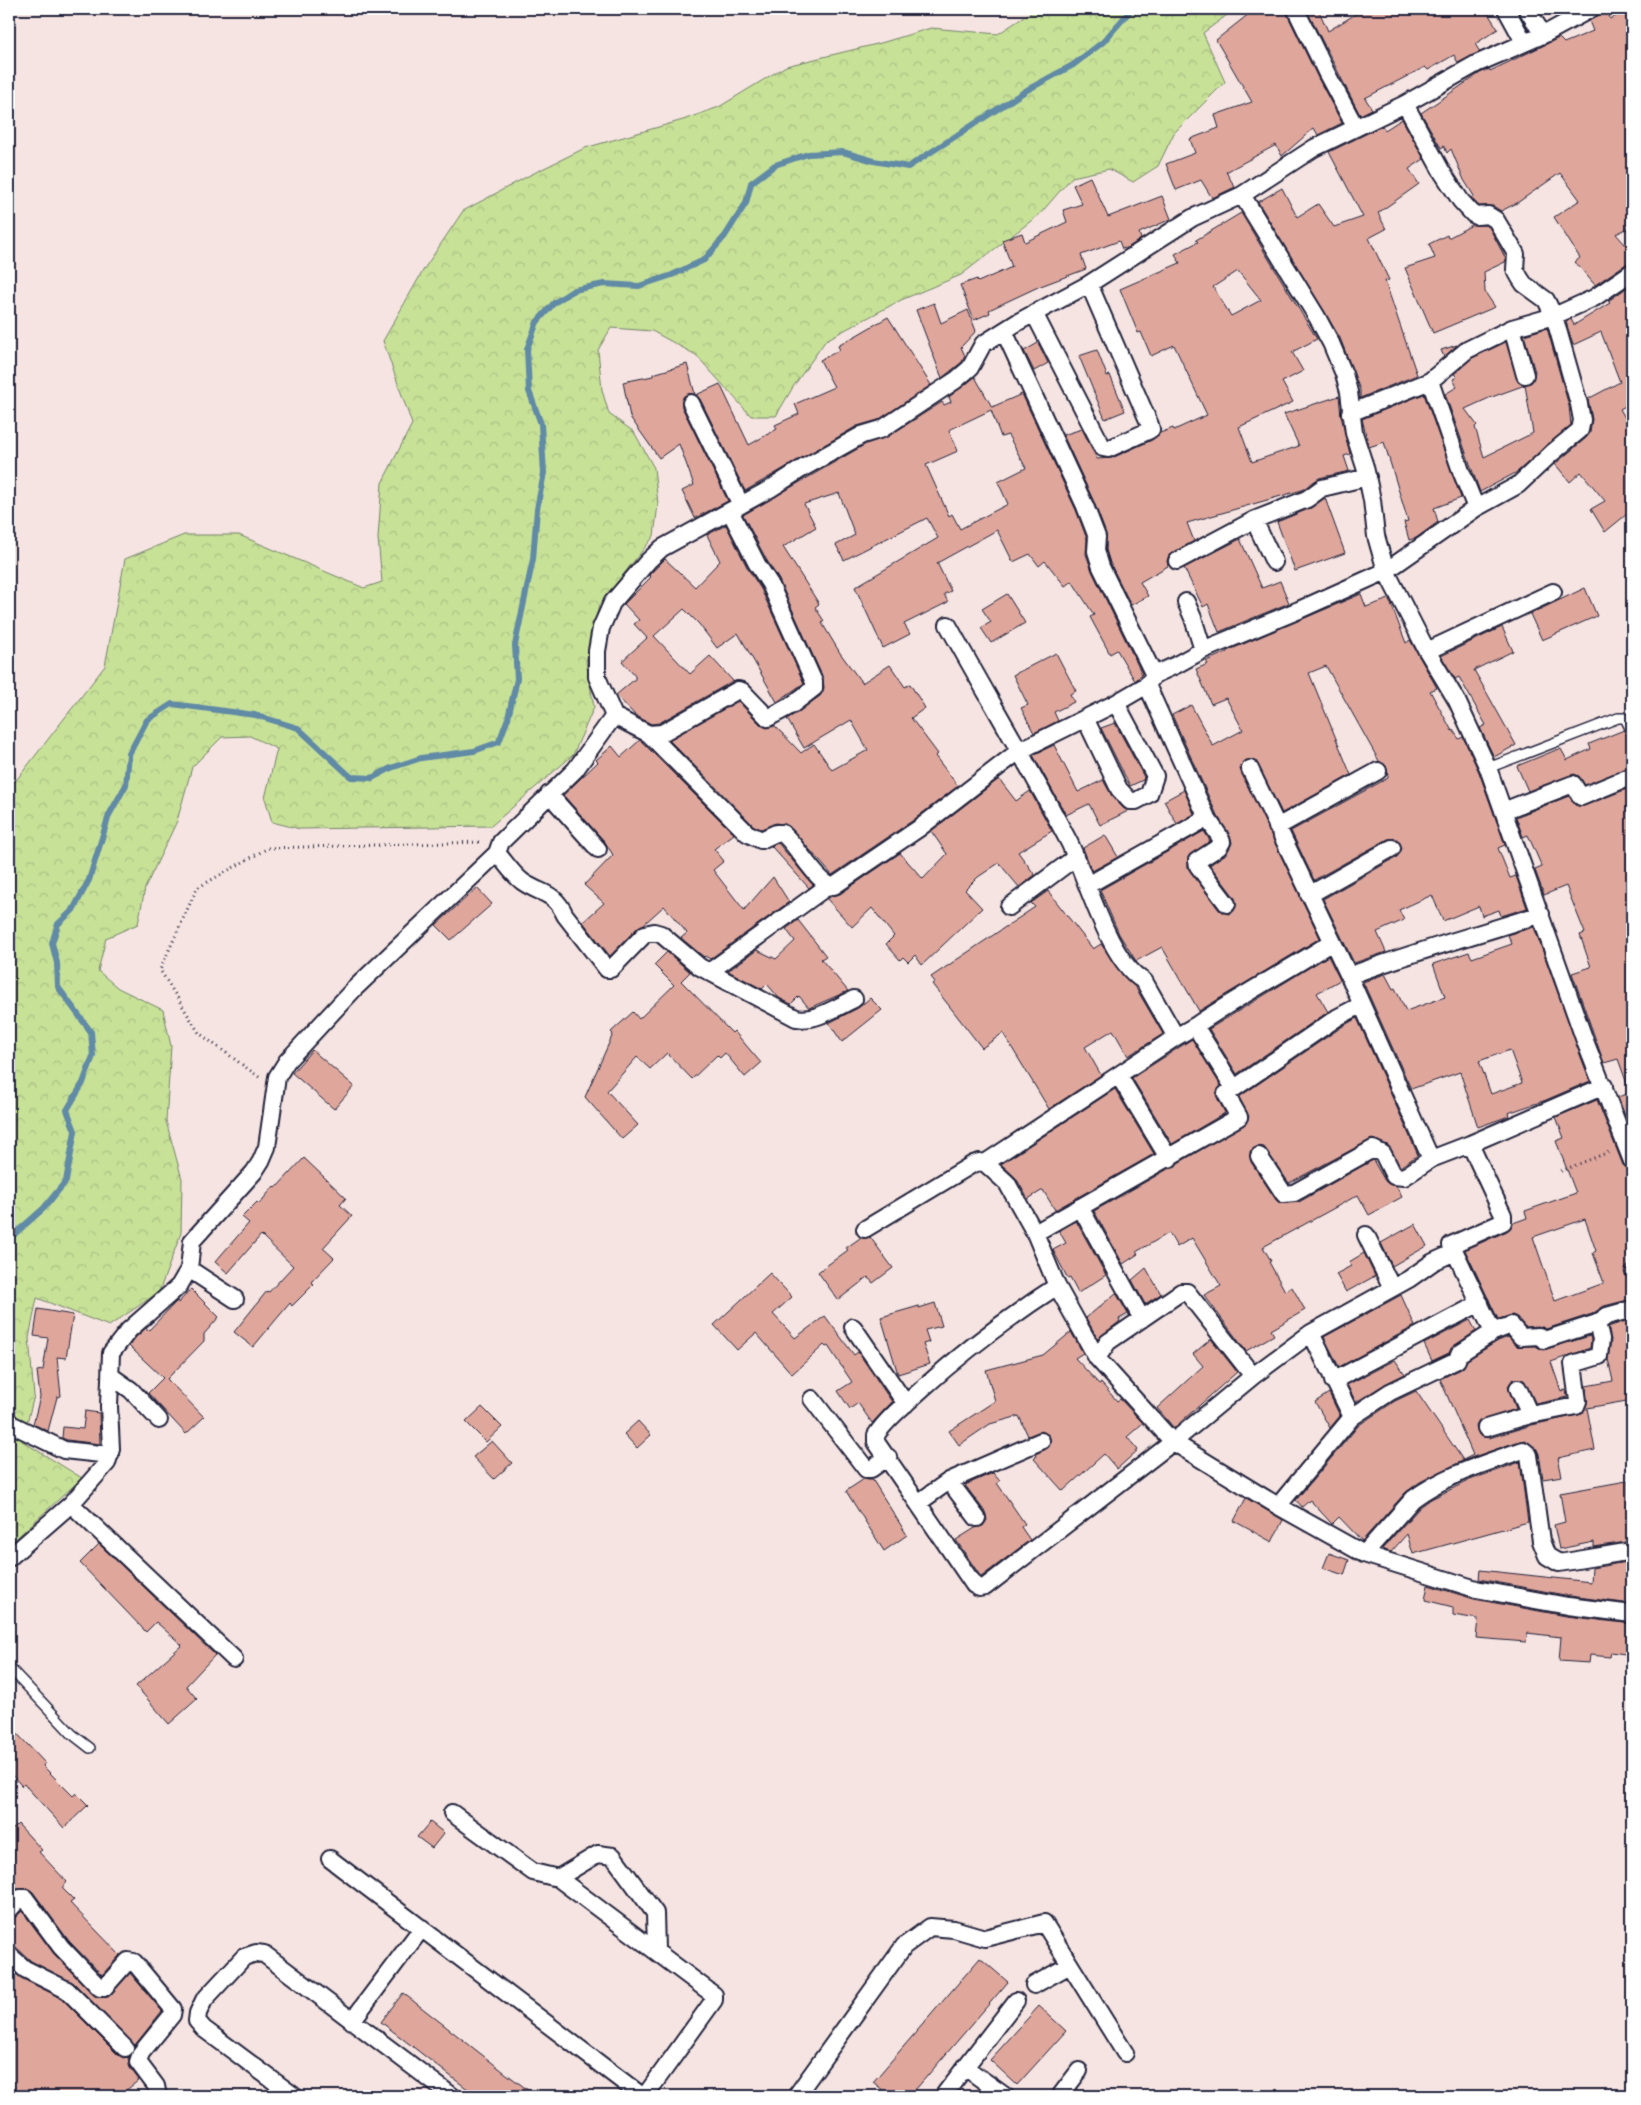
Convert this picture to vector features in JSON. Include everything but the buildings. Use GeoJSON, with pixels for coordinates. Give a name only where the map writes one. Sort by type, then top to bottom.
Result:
{"type":"FeatureCollection","features":[{"type":"Feature","properties":{"kind":"street"},"geometry":{"type":"LineString","coordinates":[[1506,9],[1524,42]]}},
{"type":"Feature","properties":{"kind":"street"},"geometry":{"type":"LineString","coordinates":[[1527,9],[1543,35]]}},
{"type":"Feature","properties":{"kind":"street"},"geometry":{"type":"LineString","coordinates":[[828,886],[782,833],[776,833],[761,840],[747,833],[649,734],[632,723],[614,716],[597,676],[596,651],[601,628],[612,603],[648,561],[662,548],[862,435],[882,429],[934,396],[970,368],[982,344],[1089,284],[1192,218],[1242,195],[1314,148],[1404,104],[1476,64],[1543,35],[1591,9]]}},
{"type":"Feature","properties":{"kind":"street"},"geometry":{"type":"LineString","coordinates":[[1296,10],[1356,128]]}},
{"type":"Feature","properties":{"kind":"street"},"geometry":{"type":"LineString","coordinates":[[709,972],[828,886],[839,883],[918,829],[1019,751],[1116,703],[1150,680],[1203,650],[1386,571],[1476,508],[1518,485],[1580,430],[1582,420],[1579,404],[1554,316],[1546,300],[1524,284],[1520,278],[1515,269],[1516,254],[1496,220],[1488,215],[1477,216],[1473,214],[1461,201],[1442,172],[1404,104]]}},
{"type":"Feature","properties":{"kind":"street"},"geometry":{"type":"LineString","coordinates":[[1242,195],[1332,343],[1349,392],[1350,413],[1354,433],[1368,477],[1376,536],[1386,571],[1426,650],[1457,701],[1488,768],[1585,1041],[1632,1161]]}},
{"type":"Feature","properties":{"kind":"street"},"geometry":{"type":"LineString","coordinates":[[1350,413],[1430,381],[1462,354],[1512,328],[1554,316],[1594,298],[1632,272]]}},
{"type":"Feature","properties":{"kind":"street"},"geometry":{"type":"LineString","coordinates":[[1034,314],[1103,448],[1108,449],[1148,431],[1151,429],[1150,426],[1089,284]]}},
{"type":"Feature","properties":{"kind":"street"},"geometry":{"type":"LineString","coordinates":[[1512,328],[1525,374]]}},
{"type":"Feature","properties":{"kind":"street"},"geometry":{"type":"LineString","coordinates":[[1004,331],[1085,506],[1098,537],[1096,550],[1101,567],[1207,818],[1220,836],[1222,842],[1219,847],[1197,861],[1198,866],[1227,904]]}},
{"type":"Feature","properties":{"kind":"street"},"geometry":{"type":"LineString","coordinates":[[1430,381],[1461,471],[1476,508]]}},
{"type":"Feature","properties":{"kind":"street"},"geometry":{"type":"LineString","coordinates":[[649,734],[662,733],[738,690],[742,691],[768,718],[814,688],[814,682],[770,584],[757,564],[691,403]]}},
{"type":"Feature","properties":{"kind":"street"},"geometry":{"type":"LineString","coordinates":[[1177,561],[1254,520],[1307,499],[1322,488],[1368,477]]}},
{"type":"Feature","properties":{"kind":"street"},"geometry":{"type":"LineString","coordinates":[[1254,520],[1274,562]]}},
{"type":"Feature","properties":{"kind":"street"},"geometry":{"type":"LineString","coordinates":[[1426,650],[1553,592]]}},
{"type":"Feature","properties":{"kind":"street"},"geometry":{"type":"LineString","coordinates":[[1186,602],[1194,618],[1203,650]]}},
{"type":"Feature","properties":{"kind":"street"},"geometry":{"type":"LineString","coordinates":[[948,625],[1076,857],[1098,915],[1126,965],[1144,981],[1176,1037]]}},
{"type":"Feature","properties":{"kind":"street"},"geometry":{"type":"LineString","coordinates":[[1085,718],[1119,789],[1130,801],[1149,794],[1155,776],[1116,703]]}},
{"type":"Feature","properties":{"kind":"street"},"geometry":{"type":"LineString","coordinates":[[9,1558],[71,1504],[102,1469],[110,1455],[111,1353],[129,1330],[179,1286],[189,1269],[192,1241],[262,1161],[271,1132],[277,1077],[287,1061],[354,989],[575,770],[614,716]]}},
{"type":"Feature","properties":{"kind":"street"},"geometry":{"type":"LineString","coordinates":[[1250,769],[1349,976],[1431,1159]]}},
{"type":"Feature","properties":{"kind":"street"},"geometry":{"type":"LineString","coordinates":[[1277,827],[1378,771]]}},
{"type":"Feature","properties":{"kind":"street"},"geometry":{"type":"LineString","coordinates":[[1503,811],[1572,784],[1581,797],[1632,776]]}},
{"type":"Feature","properties":{"kind":"street"},"geometry":{"type":"LineString","coordinates":[[549,794],[598,849]]}},
{"type":"Feature","properties":{"kind":"street"},"geometry":{"type":"LineString","coordinates":[[1088,885],[1207,818]]}},
{"type":"Feature","properties":{"kind":"street"},"geometry":{"type":"LineString","coordinates":[[499,847],[521,881],[542,890],[561,905],[565,915],[607,969],[611,969],[645,934],[654,932],[661,934],[700,967],[796,1018],[804,1019],[824,1014],[854,999]]}},
{"type":"Feature","properties":{"kind":"street"},"geometry":{"type":"LineString","coordinates":[[1309,895],[1392,848]]}},
{"type":"Feature","properties":{"kind":"street"},"geometry":{"type":"LineString","coordinates":[[1009,906],[1076,857]]}},
{"type":"Feature","properties":{"kind":"street"},"geometry":{"type":"LineString","coordinates":[[1349,976],[1390,961],[1541,914]]}},
{"type":"Feature","properties":{"kind":"street"},"geometry":{"type":"LineString","coordinates":[[985,1163],[1176,1037],[1332,942]]}},
{"type":"Feature","properties":{"kind":"street"},"geometry":{"type":"LineString","coordinates":[[1035,1233],[1169,1159],[1239,1117],[1226,1094],[1338,1017],[1361,1005]]}},
{"type":"Feature","properties":{"kind":"street"},"geometry":{"type":"LineString","coordinates":[[1194,1026],[1234,1088]]}},
{"type":"Feature","properties":{"kind":"street"},"geometry":{"type":"LineString","coordinates":[[1119,1076],[1169,1159]]}},
{"type":"Feature","properties":{"kind":"street"},"geometry":{"type":"LineString","coordinates":[[1259,1156],[1284,1194],[1290,1194],[1373,1149],[1383,1154],[1394,1176],[1404,1177],[1431,1159],[1604,1086]]}},
{"type":"Feature","properties":{"kind":"street"},"geometry":{"type":"LineString","coordinates":[[1470,1144],[1504,1219],[1503,1222],[1451,1245],[1493,1332]]}},
{"type":"Feature","properties":{"kind":"street"},"geometry":{"type":"LineString","coordinates":[[865,1229],[973,1164],[985,1163],[1007,1183],[1035,1233],[1057,1286],[1097,1358],[1173,1442],[1278,1506],[1364,1554],[1476,1589],[1568,1606],[1632,1614]]}},
{"type":"Feature","properties":{"kind":"street"},"geometry":{"type":"LineString","coordinates":[[1080,1207],[1142,1319]]}},
{"type":"Feature","properties":{"kind":"street"},"geometry":{"type":"LineString","coordinates":[[1366,1235],[1392,1288]]}},
{"type":"Feature","properties":{"kind":"street"},"geometry":{"type":"LineString","coordinates":[[1057,1286],[1006,1319],[963,1352],[906,1404],[876,1435],[876,1442],[974,1585],[982,1588],[1173,1442],[1253,1376],[1311,1333],[1409,1279],[1433,1262],[1455,1252]]}},
{"type":"Feature","properties":{"kind":"street"},"geometry":{"type":"LineString","coordinates":[[189,1269],[235,1299]]}},
{"type":"Feature","properties":{"kind":"street"},"geometry":{"type":"LineString","coordinates":[[1097,1358],[1108,1342],[1181,1292],[1186,1292],[1253,1376]]}},
{"type":"Feature","properties":{"kind":"street"},"geometry":{"type":"LineString","coordinates":[[1333,1381],[1480,1303]]}},
{"type":"Feature","properties":{"kind":"street"},"geometry":{"type":"LineString","coordinates":[[1278,1506],[1352,1416],[1390,1392],[1456,1360],[1459,1354],[1493,1332],[1511,1325],[1521,1337],[1539,1336],[1544,1340],[1597,1323],[1607,1316],[1632,1309]]}},
{"type":"Feature","properties":{"kind":"street"},"geometry":{"type":"LineString","coordinates":[[1486,1428],[1530,1415],[1576,1406],[1578,1401],[1573,1364],[1599,1356],[1601,1339],[1597,1323]]}},
{"type":"Feature","properties":{"kind":"street"},"geometry":{"type":"LineString","coordinates":[[853,1327],[906,1404]]}},
{"type":"Feature","properties":{"kind":"street"},"geometry":{"type":"LineString","coordinates":[[1311,1333],[1333,1381],[1352,1416]]}},
{"type":"Feature","properties":{"kind":"street"},"geometry":{"type":"LineString","coordinates":[[111,1376],[132,1390],[159,1420]]}},
{"type":"Feature","properties":{"kind":"street"},"geometry":{"type":"LineString","coordinates":[[1518,1388],[1530,1415]]}},
{"type":"Feature","properties":{"kind":"street"},"geometry":{"type":"LineString","coordinates":[[812,1399],[866,1469],[871,1469],[888,1457]]}},
{"type":"Feature","properties":{"kind":"street"},"geometry":{"type":"LineString","coordinates":[[9,1422],[13,1426],[64,1450],[110,1455]]}},
{"type":"Feature","properties":{"kind":"street"},"geometry":{"type":"LineString","coordinates":[[918,1503],[949,1481],[1041,1441]]}},
{"type":"Feature","properties":{"kind":"street"},"geometry":{"type":"LineString","coordinates":[[1364,1554],[1413,1499],[1422,1492],[1462,1472],[1523,1450],[1529,1455],[1541,1541],[1547,1556],[1559,1563],[1632,1552]]}},
{"type":"Feature","properties":{"kind":"street"},"geometry":{"type":"LineString","coordinates":[[949,1481],[976,1518]]}},
{"type":"Feature","properties":{"kind":"street"},"geometry":{"type":"LineString","coordinates":[[71,1504],[234,1659]]}},
{"type":"Feature","properties":{"kind":"street"},"geometry":{"type":"LineString","coordinates":[[330,1859],[644,2096],[715,1997],[712,1992],[558,1878],[533,1872],[452,1813]]}},
{"type":"Feature","properties":{"kind":"street"},"geometry":{"type":"LineString","coordinates":[[558,1878],[598,1854],[613,1856],[655,1913],[656,1950]]}},
{"type":"Feature","properties":{"kind":"street"},"geometry":{"type":"LineString","coordinates":[[9,1910],[20,1898],[25,1898],[61,1947],[100,1988],[104,1988],[128,1961],[134,1962],[173,2009],[172,2015],[141,2053],[138,2062],[156,2086],[158,2096]]}},
{"type":"Feature","properties":{"kind":"street"},"geometry":{"type":"LineString","coordinates":[[796,2096],[904,1946],[930,1926],[954,1929],[985,1938],[1044,1923],[1125,2054]]}},
{"type":"Feature","properties":{"kind":"street"},"geometry":{"type":"LineString","coordinates":[[352,2021],[422,1928]]}},
{"type":"Feature","properties":{"kind":"street"},"geometry":{"type":"LineString","coordinates":[[294,2096],[204,2029],[197,2021],[198,2013],[204,2000],[244,1957],[256,1953],[264,1954],[452,2096]]}},
{"type":"Feature","properties":{"kind":"street"},"geometry":{"type":"LineString","coordinates":[[9,1955],[25,1969],[66,1990],[125,2048]]}},
{"type":"Feature","properties":{"kind":"street"},"geometry":{"type":"LineString","coordinates":[[1034,1985],[1070,1965]]}},
{"type":"Feature","properties":{"kind":"street"},"geometry":{"type":"LineString","coordinates":[[943,2096],[1016,2001]]}},
{"type":"Feature","properties":{"kind":"street"},"geometry":{"type":"LineString","coordinates":[[966,2068],[1005,2096]]}},
{"type":"Feature","properties":{"kind":"street"},"geometry":{"type":"LineString","coordinates":[[1060,2096],[1079,2071]]}},
{"type":"Feature","properties":{"kind":"lane"},"geometry":{"type":"LineString","coordinates":[[1488,768],[1618,718],[1625,718],[1632,732]]}},
{"type":"Feature","properties":{"kind":"lane"},"geometry":{"type":"LineString","coordinates":[[9,1667],[72,1734],[90,1748]]}},
{"type":"Feature","properties":{"kind":"path"},"geometry":{"type":"LineString","coordinates":[[1623,9],[1632,28]]}},
{"type":"Feature","properties":{"kind":"path"},"geometry":{"type":"LineString","coordinates":[[275,1089],[199,1033],[160,970],[198,888],[268,848],[499,847]]}},
{"type":"Feature","properties":{"kind":"path"},"geometry":{"type":"LineString","coordinates":[[1561,1171],[1626,1145]]}},
{"type":"Feature","properties":{"kind":"green space"},"geometry":{"type":"Polygon","coordinates":[[[1036,9],[1235,9],[1203,33],[1225,82],[1174,133],[1158,166],[1133,182],[1109,169],[1072,177],[1040,214],[961,275],[901,300],[826,340],[793,387],[776,416],[751,416],[696,355],[652,331],[611,328],[598,350],[602,390],[609,414],[634,432],[654,468],[658,504],[654,536],[599,605],[586,662],[594,707],[573,755],[491,826],[300,829],[272,822],[265,798],[277,749],[250,736],[222,737],[192,767],[177,821],[145,888],[138,924],[106,938],[98,971],[118,988],[163,1010],[171,1046],[166,1121],[182,1179],[181,1233],[159,1292],[109,1326],[37,1298],[29,1338],[34,1396],[22,1441],[82,1478],[9,1545],[9,786],[18,778],[105,666],[125,559],[184,535],[239,535],[364,588],[382,582],[378,538],[382,483],[412,424],[383,341],[424,269],[463,211],[585,148],[683,120],[719,107],[786,66],[881,43],[931,28],[998,34],[1036,9]]]}},
{"type":"Feature","properties":{"kind":"waterway"},"geometry":{"type":"LineString","coordinates":[[9,1239],[44,1208],[66,1181],[75,1131],[67,1110],[83,1083],[93,1056],[91,1032],[58,987],[57,963],[52,943],[58,924],[73,910],[89,880],[109,815],[126,785],[129,754],[147,720],[172,704],[255,715],[298,728],[351,777],[372,778],[391,768],[421,758],[474,751],[499,742],[508,718],[517,679],[515,645],[533,559],[537,509],[544,473],[541,424],[529,391],[527,349],[537,322],[554,303],[574,290],[604,284],[639,286],[672,275],[704,260],[725,236],[746,203],[751,183],[775,165],[808,154],[843,152],[874,161],[908,167],[1027,90],[1073,65],[1103,42],[1130,11],[1129,9]]}}]}
